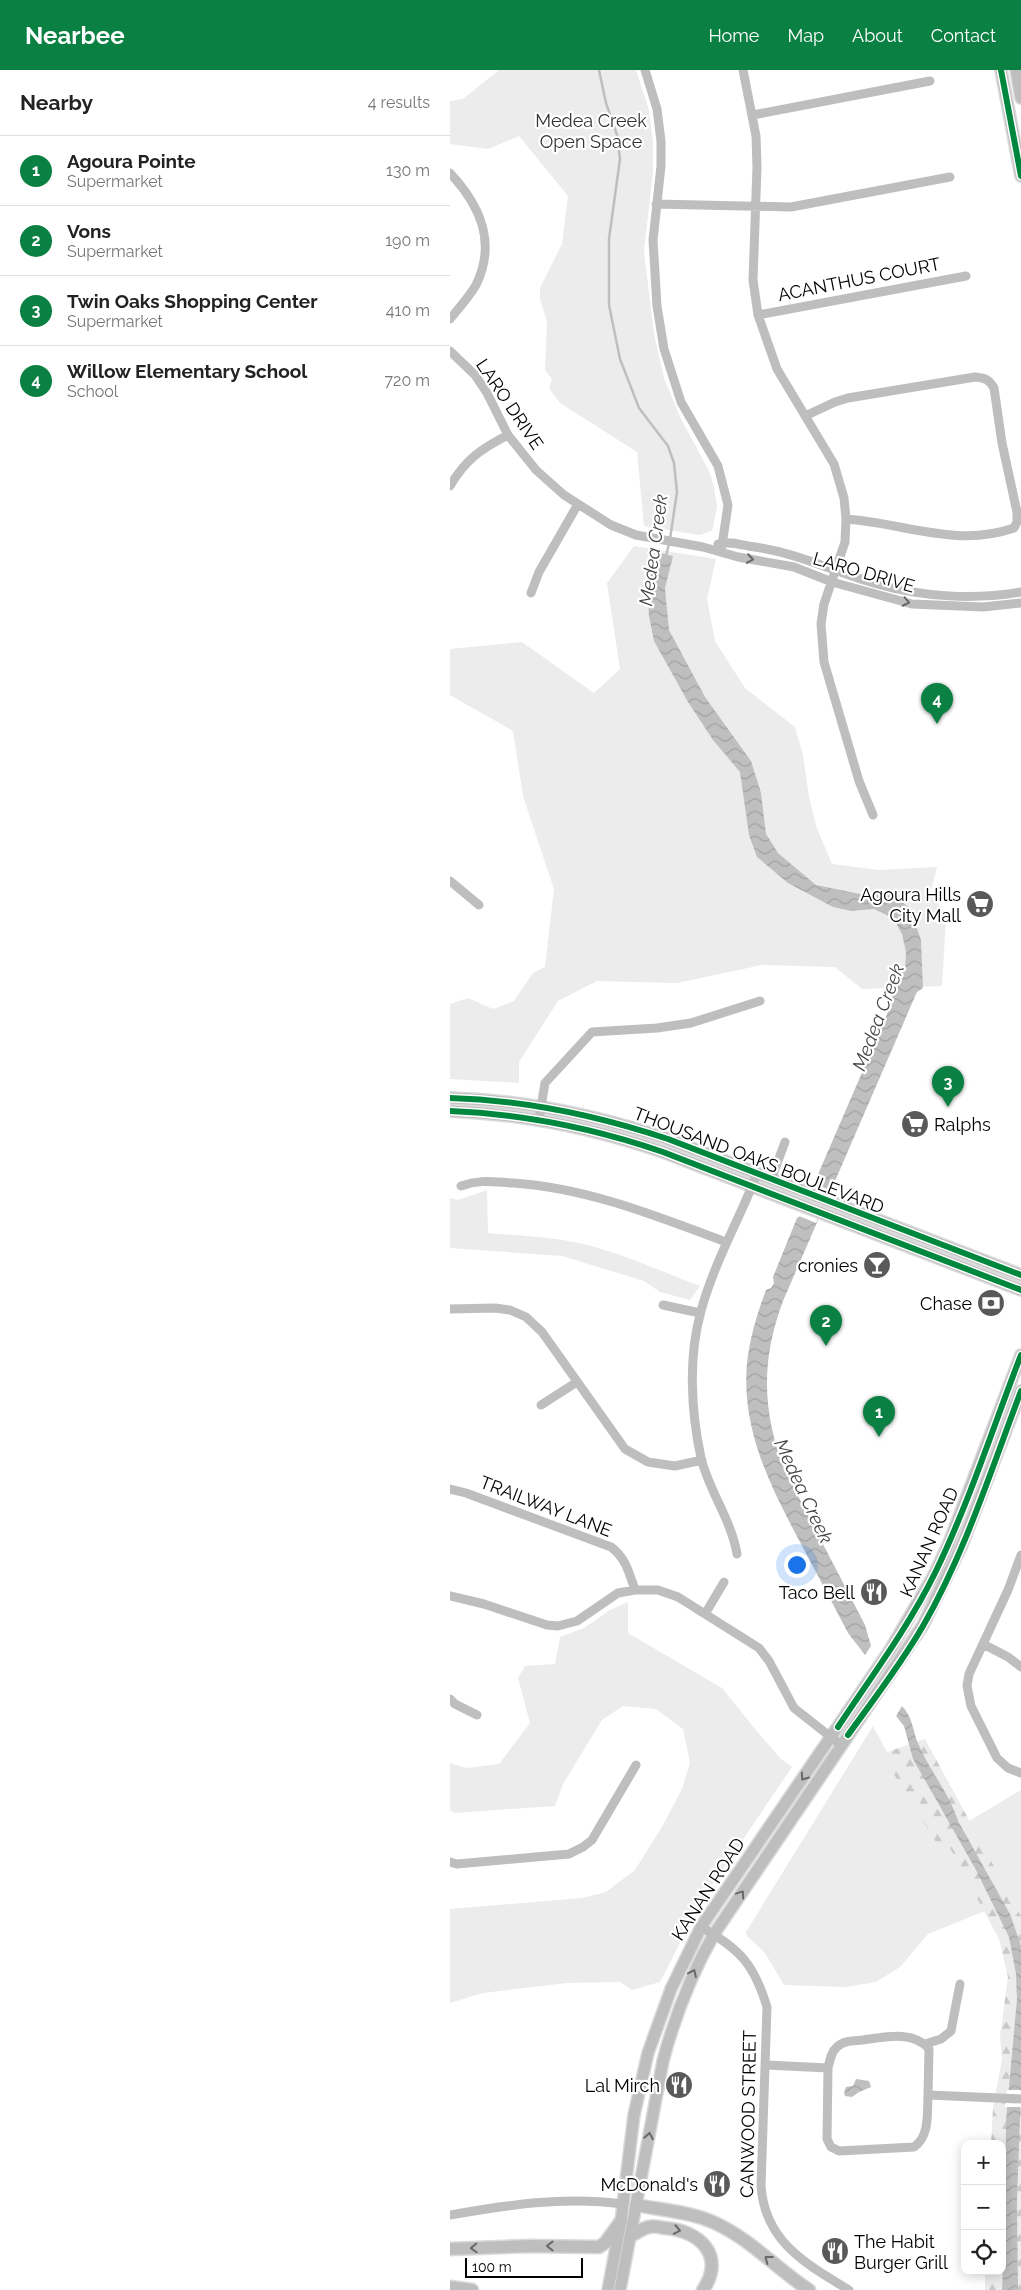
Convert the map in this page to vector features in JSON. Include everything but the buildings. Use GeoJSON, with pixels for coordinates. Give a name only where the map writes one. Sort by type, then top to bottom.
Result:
{"type":"FeatureCollection","features":[{"type":"Feature","properties":{"kind":"highway"},"geometry":{"type":"LineString","coordinates":[[636,2205],[688,2214],[715,2223],[737,2236],[809,2290]]}},
{"type":"Feature","properties":{"kind":"highway"},"geometry":{"type":"LineString","coordinates":[[450,2249],[530,2246],[599,2247],[605,2243],[620,2221]]}},
{"type":"Feature","properties":{"kind":"highway"},"geometry":{"type":"LineString","coordinates":[[631,2236],[649,2227],[683,2230],[696,2236],[708,2248],[712,2263],[710,2278],[704,2290]]}},
{"type":"Feature","properties":{"kind":"highway"},"geometry":{"type":"LineString","coordinates":[[450,2286],[472,2290]]}},
{"type":"Feature","properties":{"kind":"main road"},"geometry":{"type":"LineString","coordinates":[[1001,70],[1021,176]]}},
{"type":"Feature","properties":{"kind":"main road"},"geometry":{"type":"LineString","coordinates":[[1016,70],[1021,98]]}},
{"type":"Feature","properties":{"kind":"main road","name":"THOUSAND OAKS BOULEVARD"},"geometry":{"type":"LineString","coordinates":[[450,1098],[540,1106],[621,1124],[1021,1275]]}},
{"type":"Feature","properties":{"kind":"main road","name":"THOUSAND OAKS BOULEVARD"},"geometry":{"type":"LineString","coordinates":[[450,1112],[539,1119],[622,1138],[1021,1290]]}},
{"type":"Feature","properties":{"kind":"main road","name":"KANAN ROAD"},"geometry":{"type":"LineString","coordinates":[[608,2290],[623,2204],[634,2115],[648,2053],[671,1989],[701,1927],[832,1737],[896,1640],[934,1575],[1021,1354]]}},
{"type":"Feature","properties":{"kind":"main road","name":"KANAN ROAD"},"geometry":{"type":"LineString","coordinates":[[620,2290],[663,2061],[687,1985],[714,1934],[841,1745],[894,1672],[923,1625],[946,1580],[1021,1392]]}},
{"type":"Feature","properties":{"kind":"main road"},"geometry":{"type":"LineString","coordinates":[[623,2204],[636,2205]]}},
{"type":"Feature","properties":{"kind":"street"},"geometry":{"type":"LineString","coordinates":[[645,70],[657,108],[661,141],[661,166],[653,240],[657,306],[664,349],[681,402],[718,466],[728,505],[721,547]]}},
{"type":"Feature","properties":{"kind":"street"},"geometry":{"type":"LineString","coordinates":[[743,70],[753,115],[757,167],[753,280],[758,315],[777,369],[834,464],[844,498],[846,519],[845,542],[824,604],[821,624],[824,662],[859,781],[873,815]]}},
{"type":"Feature","properties":{"kind":"street"},"geometry":{"type":"LineString","coordinates":[[753,115],[930,81]]}},
{"type":"Feature","properties":{"kind":"street"},"geometry":{"type":"LineString","coordinates":[[450,173],[466,190],[479,212],[486,243],[481,272],[475,286],[450,319]]}},
{"type":"Feature","properties":{"kind":"street"},"geometry":{"type":"LineString","coordinates":[[656,204],[756,208],[802,206],[950,178]]}},
{"type":"Feature","properties":{"kind":"street","name":"ACANTHUS COURT"},"geometry":{"type":"LineString","coordinates":[[758,315],[966,276]]}},
{"type":"Feature","properties":{"kind":"street","name":"LARO DRIVE"},"geometry":{"type":"LineString","coordinates":[[450,351],[475,375],[487,393],[508,435],[521,453],[549,483],[612,525],[636,535],[703,547],[768,548],[796,555],[876,584],[898,589],[946,595],[990,596],[1021,592]]}},
{"type":"Feature","properties":{"kind":"street"},"geometry":{"type":"LineString","coordinates":[[805,416],[848,398],[975,377],[990,381],[994,388],[1002,443],[1017,512],[1017,522],[1014,528],[989,534],[940,535],[870,520],[846,519]]}},
{"type":"Feature","properties":{"kind":"street"},"geometry":{"type":"LineString","coordinates":[[450,486],[461,467],[483,448],[508,435]]}},
{"type":"Feature","properties":{"kind":"street"},"geometry":{"type":"LineString","coordinates":[[531,593],[539,572],[578,504]]}},
{"type":"Feature","properties":{"kind":"street","name":"LARO DRIVE"},"geometry":{"type":"LineString","coordinates":[[721,547],[794,567],[868,594],[912,604],[983,607],[1021,603]]}},
{"type":"Feature","properties":{"kind":"street","name":"LARO DRIVE"},"geometry":{"type":"LineString","coordinates":[[929,605],[935,600],[978,601],[990,596]]}},
{"type":"Feature","properties":{"kind":"street"},"geometry":{"type":"LineString","coordinates":[[450,882],[479,905]]}},
{"type":"Feature","properties":{"kind":"street"},"geometry":{"type":"LineString","coordinates":[[539,1119],[545,1083],[592,1032],[691,1023],[760,1001]]}},
{"type":"Feature","properties":{"kind":"street"},"geometry":{"type":"LineString","coordinates":[[772,1180],[785,1142]]}},
{"type":"Feature","properties":{"kind":"street"},"geometry":{"type":"LineString","coordinates":[[736,1554],[734,1537],[702,1460],[694,1411],[693,1383],[700,1313],[726,1242],[757,1174]]}},
{"type":"Feature","properties":{"kind":"street"},"geometry":{"type":"LineString","coordinates":[[460,1186],[475,1180],[534,1184],[580,1192],[638,1209],[726,1242]]}},
{"type":"Feature","properties":{"kind":"street"},"geometry":{"type":"LineString","coordinates":[[663,1306],[700,1313]]}},
{"type":"Feature","properties":{"kind":"street"},"geometry":{"type":"LineString","coordinates":[[450,1309],[495,1308],[526,1317],[542,1332],[625,1449],[648,1462],[657,1464],[675,1466],[702,1460]]}},
{"type":"Feature","properties":{"kind":"street"},"geometry":{"type":"LineString","coordinates":[[541,1405],[577,1382]]}},
{"type":"Feature","properties":{"kind":"street","name":"TRAILWAY LANE"},"geometry":{"type":"LineString","coordinates":[[450,1489],[466,1493],[612,1546],[621,1554],[626,1562],[635,1590]]}},
{"type":"Feature","properties":{"kind":"street"},"geometry":{"type":"LineString","coordinates":[[1019,1772],[1008,1768],[997,1758],[970,1706],[968,1696],[969,1674],[1008,1590],[1021,1555]]}},
{"type":"Feature","properties":{"kind":"street"},"geometry":{"type":"LineString","coordinates":[[705,1614],[724,1582]]}},
{"type":"Feature","properties":{"kind":"street"},"geometry":{"type":"LineString","coordinates":[[450,1596],[484,1604],[547,1625],[558,1626],[577,1620],[618,1593],[635,1590],[658,1590],[678,1597],[759,1648],[769,1661],[794,1708],[841,1745]]}},
{"type":"Feature","properties":{"kind":"street"},"geometry":{"type":"LineString","coordinates":[[983,1644],[1008,1657],[1021,1668]]}},
{"type":"Feature","properties":{"kind":"street"},"geometry":{"type":"LineString","coordinates":[[450,1699],[455,1704],[477,1715]]}},
{"type":"Feature","properties":{"kind":"street"},"geometry":{"type":"LineString","coordinates":[[450,1862],[457,1864],[569,1854],[583,1847],[592,1840],[636,1765]]}},
{"type":"Feature","properties":{"kind":"street","name":"CANWOOD STREET"},"geometry":{"type":"LineString","coordinates":[[701,1927],[714,1934],[751,1965],[761,1986],[767,2007],[761,2186],[767,2215],[780,2239],[790,2250],[806,2264],[849,2290]]}},
{"type":"Feature","properties":{"kind":"street"},"geometry":{"type":"LineString","coordinates":[[925,2044],[941,2039],[951,2031],[960,1984]]}},
{"type":"Feature","properties":{"kind":"street"},"geometry":{"type":"LineString","coordinates":[[894,2036],[907,2037],[925,2044],[929,2049],[928,2095],[925,2132],[922,2141],[914,2147],[839,2151],[831,2147],[826,2139],[828,2068],[830,2057],[836,2047],[844,2042],[894,2036]]}},
{"type":"Feature","properties":{"kind":"street"},"geometry":{"type":"LineString","coordinates":[[766,2065],[828,2068]]}},
{"type":"Feature","properties":{"kind":"street"},"geometry":{"type":"LineString","coordinates":[[928,2095],[1021,2099]]}},
{"type":"Feature","properties":{"kind":"street"},"geometry":{"type":"LineString","coordinates":[[450,2215],[545,2200],[586,2200],[623,2204]]}},
{"type":"Feature","properties":{"kind":"green space","name":"Medea Creek Open Space"},"geometry":{"type":"Polygon","coordinates":[[[499,70],[636,70],[649,110],[653,142],[653,172],[644,251],[654,334],[664,378],[681,419],[709,471],[714,487],[717,507],[712,531],[699,535],[644,526],[637,452],[560,403],[549,388],[552,379],[545,370],[547,322],[540,299],[540,288],[562,244],[568,196],[519,136],[488,149],[450,144],[450,101],[463,99],[499,70]]]}},
{"type":"Feature","properties":{"kind":"green space"},"geometry":{"type":"Polygon","coordinates":[[[634,546],[716,559],[707,599],[715,641],[745,688],[795,727],[803,755],[809,797],[816,826],[832,864],[879,870],[937,867],[931,890],[946,919],[942,986],[862,989],[835,967],[762,965],[677,983],[597,981],[558,1001],[519,1062],[519,1083],[450,1079],[450,1004],[468,998],[493,1009],[514,1001],[533,973],[545,967],[554,889],[523,796],[513,731],[450,695],[450,649],[522,642],[594,693],[620,669],[607,583],[634,546]]]}},
{"type":"Feature","properties":{"kind":"green space"},"geometry":{"type":"Polygon","coordinates":[[[487,1190],[488,1233],[542,1237],[595,1247],[622,1255],[700,1286],[690,1300],[660,1292],[644,1281],[562,1256],[450,1248],[450,1198],[458,1200],[487,1190]]]}},
{"type":"Feature","properties":{"kind":"green space"},"geometry":{"type":"Polygon","coordinates":[[[628,1602],[628,1633],[722,1688],[781,1759],[792,1767],[702,1900],[660,1982],[632,1990],[620,1982],[567,1983],[483,1993],[450,2003],[450,1909],[582,1898],[606,1892],[635,1870],[663,1825],[682,1789],[690,1763],[683,1729],[656,1709],[623,1706],[602,1720],[563,1784],[555,1806],[454,1813],[450,1810],[450,1763],[466,1768],[499,1764],[530,1723],[518,1678],[525,1666],[555,1664],[560,1637],[584,1628],[610,1610],[628,1602]]]}},
{"type":"Feature","properties":{"kind":"green space"},"geometry":{"type":"Polygon","coordinates":[[[873,1726],[887,1752],[887,1764],[950,1847],[985,1911],[928,1934],[900,1967],[876,1982],[846,1987],[784,1985],[765,1953],[747,1936],[746,1932],[873,1726]]]}},
{"type":"Feature","properties":{"kind":"green space"},"geometry":{"type":"Polygon","coordinates":[[[925,1739],[1021,1916],[1021,2290],[985,2290],[985,2275],[1006,2275],[1006,2140],[991,2140],[993,2108],[1002,2059],[1000,2036],[1008,1977],[999,1939],[950,1848],[939,1847],[887,1763],[887,1752],[925,1739]]]}},
{"type":"Feature","properties":{"kind":"green space"},"geometry":{"type":"Polygon","coordinates":[[[1021,1790],[1021,1916],[969,1821],[1021,1790]]]}},
{"type":"Feature","properties":{"kind":"water"},"geometry":{"type":"Polygon","coordinates":[[[659,553],[673,556],[665,588],[669,630],[705,697],[751,761],[761,793],[766,834],[778,853],[816,885],[860,894],[892,895],[910,908],[921,940],[923,988],[917,992],[783,1301],[771,1344],[768,1365],[767,1385],[771,1426],[784,1469],[865,1625],[871,1646],[865,1655],[848,1633],[768,1478],[753,1434],[746,1387],[747,1363],[754,1326],[766,1290],[771,1288],[774,1283],[773,1277],[797,1218],[800,1216],[886,1017],[891,1003],[894,983],[905,969],[906,952],[902,934],[893,918],[874,909],[851,911],[833,907],[788,883],[757,857],[749,835],[740,772],[713,740],[688,702],[654,641],[648,600],[651,574],[659,553]]]}},
{"type":"Feature","properties":{"kind":"water"},"geometry":{"type":"Polygon","coordinates":[[[902,1706],[910,1719],[917,1741],[949,1800],[958,1821],[1010,1914],[1021,1946],[1021,2089],[1017,2201],[1018,2290],[1002,2290],[1003,2275],[1006,2275],[1006,2120],[1017,1999],[1016,1974],[1009,1937],[976,1870],[913,1759],[904,1726],[896,1716],[902,1706]]]}},
{"type":"Feature","properties":{"kind":"water"},"geometry":{"type":"Polygon","coordinates":[[[856,2079],[869,2081],[871,2087],[852,2097],[845,2096],[846,2087],[853,2086],[856,2079]]]}},
{"type":"Feature","properties":{"kind":"pier"},"geometry":{"type":"Polygon","coordinates":[[[812,1183],[830,1190],[816,1223],[799,1216],[812,1183]]]}},
{"type":"Feature","properties":{"kind":"pier"},"geometry":{"type":"Polygon","coordinates":[[[1007,2090],[1021,2090],[1021,2107],[1005,2107],[1007,2090]]]}},
{"type":"Feature","properties":{"kind":"waterway","name":"Medea Creek"},"geometry":{"type":"LineString","coordinates":[[599,70],[606,103],[617,135],[620,159],[609,239],[609,305],[620,359],[639,408],[668,446],[674,463],[677,492],[670,539]]}},
{"type":"Feature","properties":{"kind":"waterway","name":"Medea Creek"},"geometry":{"type":"LineString","coordinates":[[666,556],[669,544]]}},
{"type":"Feature","properties":{"kind":"cycle path"},"geometry":{"type":"LineString","coordinates":[[1001,70],[1021,176]]}},
{"type":"Feature","properties":{"kind":"cycle path"},"geometry":{"type":"LineString","coordinates":[[450,1098],[506,1102],[560,1110],[641,1130],[1021,1275]]}},
{"type":"Feature","properties":{"kind":"cycle path"},"geometry":{"type":"LineString","coordinates":[[450,1111],[531,1119],[584,1129],[637,1143],[1021,1290]]}},
{"type":"Feature","properties":{"kind":"cycle path"},"geometry":{"type":"LineString","coordinates":[[838,1727],[901,1633],[935,1573],[970,1492],[1021,1355]]}},
{"type":"Feature","properties":{"kind":"cycle path"},"geometry":{"type":"LineString","coordinates":[[848,1735],[906,1654],[938,1598],[965,1540],[1021,1391]]}},
{"type":"Feature","properties":{"kind":"place","name":"Willow Elementary School"},"geometry":{"type":"Point","coordinates":[937,724]}},
{"type":"Feature","properties":{"kind":"place","name":"Agoura Hills City Mall"},"geometry":{"type":"Point","coordinates":[980,904]}},
{"type":"Feature","properties":{"kind":"place","name":"Twin Oaks Shopping Center"},"geometry":{"type":"Point","coordinates":[948,1107]}},
{"type":"Feature","properties":{"kind":"place","name":"Ralphs"},"geometry":{"type":"Point","coordinates":[915,1124]}},
{"type":"Feature","properties":{"kind":"place","name":"cronies"},"geometry":{"type":"Point","coordinates":[877,1265]}},
{"type":"Feature","properties":{"kind":"place","name":"Chase"},"geometry":{"type":"Point","coordinates":[991,1303]}},
{"type":"Feature","properties":{"kind":"place","name":"Vons"},"geometry":{"type":"Point","coordinates":[826,1346]}},
{"type":"Feature","properties":{"kind":"place","name":"Agoura Pointe"},"geometry":{"type":"Point","coordinates":[879,1437]}},
{"type":"Feature","properties":{"kind":"place","name":"Taco Bell"},"geometry":{"type":"Point","coordinates":[874,1592]}},
{"type":"Feature","properties":{"kind":"place","name":"Lal Mirch"},"geometry":{"type":"Point","coordinates":[679,2085]}},
{"type":"Feature","properties":{"kind":"place","name":"McDonald's"},"geometry":{"type":"Point","coordinates":[717,2184]}},
{"type":"Feature","properties":{"kind":"place","name":"The Habit Burger Grill"},"geometry":{"type":"Point","coordinates":[835,2251]}}]}
